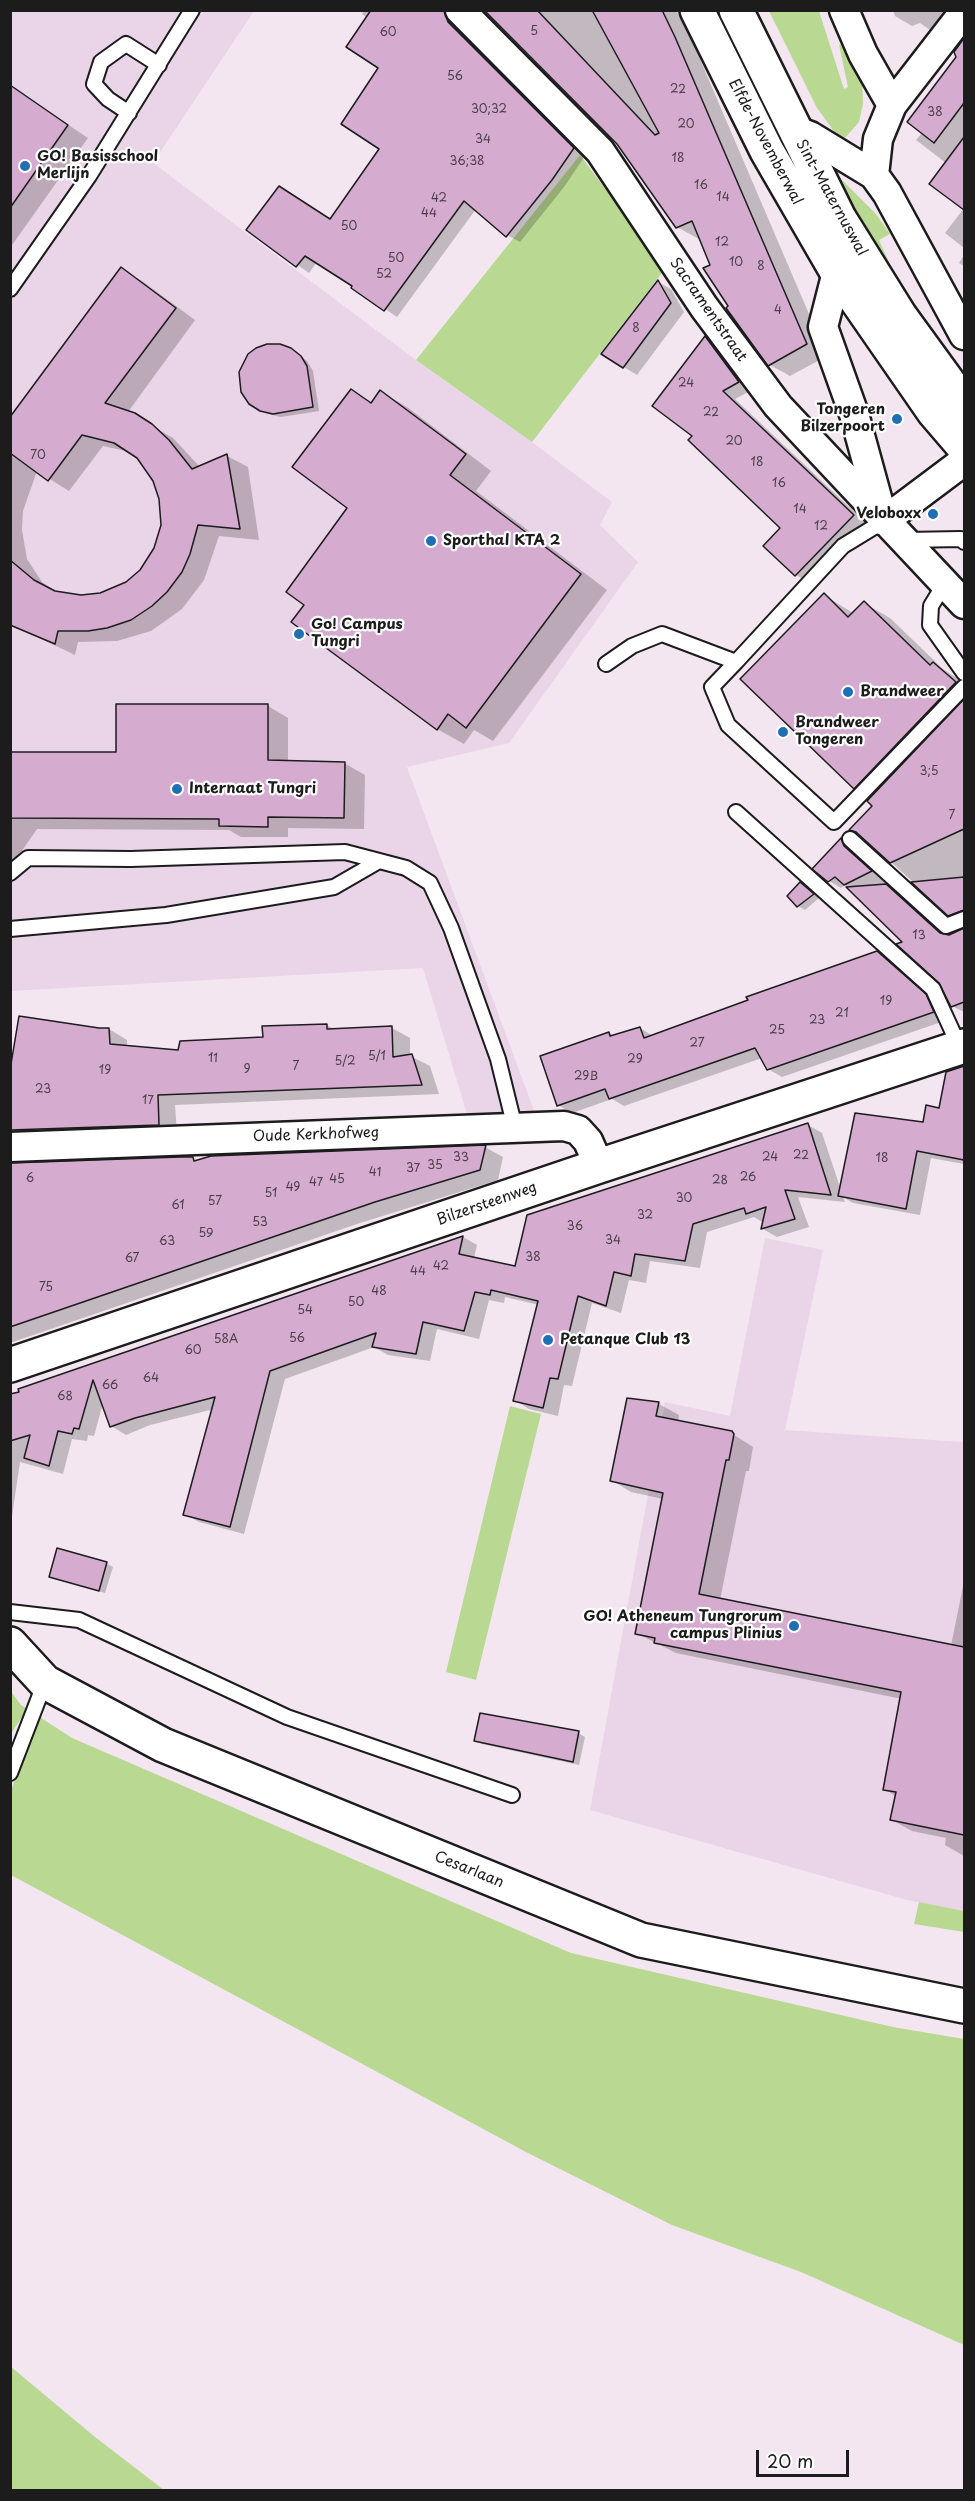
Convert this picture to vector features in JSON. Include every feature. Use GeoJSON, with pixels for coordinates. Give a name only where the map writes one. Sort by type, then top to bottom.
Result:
{"type":"FeatureCollection","features":[{"type":"Feature","properties":{"kind":"main road","name":"Elfde-Novemberwal"},"geometry":{"type":"LineString","coordinates":[[697,10],[767,151],[837,272]]}},
{"type":"Feature","properties":{"kind":"main road","name":"Elfde-Novemberwal"},"geometry":{"type":"LineString","coordinates":[[736,10],[794,130]]}},
{"type":"Feature","properties":{"kind":"main road","name":"Sint-Maternuswal"},"geometry":{"type":"LineString","coordinates":[[794,130],[839,218],[900,316],[964,404]]}},
{"type":"Feature","properties":{"kind":"main road","name":"Sint-Maternuswal"},"geometry":{"type":"LineString","coordinates":[[837,272],[934,412],[964,447]]}},
{"type":"Feature","properties":{"kind":"main road","name":"Bilzersteenweg"},"geometry":{"type":"LineString","coordinates":[[10,1365],[599,1166],[962,1047]]}},
{"type":"Feature","properties":{"kind":"main road","name":"Cesarlaan"},"geometry":{"type":"LineString","coordinates":[[10,1644],[45,1682],[163,1745],[641,1940],[964,2006]]}},
{"type":"Feature","properties":{"kind":"street","name":"Sacramentstraat"},"geometry":{"type":"LineString","coordinates":[[460,10],[600,151],[704,307],[778,406],[964,604]]}},
{"type":"Feature","properties":{"kind":"street"},"geometry":{"type":"LineString","coordinates":[[844,10],[863,54],[892,105]]}},
{"type":"Feature","properties":{"kind":"street"},"geometry":{"type":"LineString","coordinates":[[874,176],[878,139],[892,105],[964,12]]}},
{"type":"Feature","properties":{"kind":"street","name":"Sint-Maternuswal"},"geometry":{"type":"LineString","coordinates":[[794,130],[810,136],[874,176],[887,193],[964,334]]}},
{"type":"Feature","properties":{"kind":"street","name":"Sint-Maternuswal"},"geometry":{"type":"LineString","coordinates":[[837,272],[823,327],[894,530]]}},
{"type":"Feature","properties":{"kind":"street"},"geometry":{"type":"LineString","coordinates":[[894,530],[964,461]]}},
{"type":"Feature","properties":{"kind":"street","name":"Oude Kerkhofweg"},"geometry":{"type":"LineString","coordinates":[[10,1147],[564,1126],[578,1130],[588,1141],[599,1166]]}},
{"type":"Feature","properties":{"kind":"lane"},"geometry":{"type":"LineString","coordinates":[[10,289],[89,176],[192,10]]}},
{"type":"Feature","properties":{"kind":"lane"},"geometry":{"type":"LineString","coordinates":[[129,113],[108,99],[94,84],[101,62],[126,44],[159,65]]}},
{"type":"Feature","properties":{"kind":"lane"},"geometry":{"type":"LineString","coordinates":[[964,542],[961,539],[894,530],[843,546],[712,687],[728,726],[834,822],[964,687]]}},
{"type":"Feature","properties":{"kind":"lane"},"geometry":{"type":"LineString","coordinates":[[945,583],[931,606],[930,625],[964,673]]}},
{"type":"Feature","properties":{"kind":"lane"},"geometry":{"type":"LineString","coordinates":[[606,664],[632,646],[662,634],[736,662]]}},
{"type":"Feature","properties":{"kind":"lane"},"geometry":{"type":"LineString","coordinates":[[736,812],[933,989],[962,1047]]}},
{"type":"Feature","properties":{"kind":"lane"},"geometry":{"type":"LineString","coordinates":[[850,839],[946,926],[964,919]]}},
{"type":"Feature","properties":{"kind":"lane"},"geometry":{"type":"LineString","coordinates":[[10,873],[28,858],[131,859],[345,852],[406,868],[429,883],[451,928],[498,1059],[515,1128]]}},
{"type":"Feature","properties":{"kind":"lane"},"geometry":{"type":"LineString","coordinates":[[10,930],[166,915],[334,887],[379,861]]}},
{"type":"Feature","properties":{"kind":"lane"},"geometry":{"type":"LineString","coordinates":[[10,1612],[79,1620],[287,1717],[512,1795]]}},
{"type":"Feature","properties":{"kind":"lane"},"geometry":{"type":"LineString","coordinates":[[10,1773],[45,1682]]}},
{"type":"Feature","properties":{"kind":"shaded area","name":"Go! Campus Tungri"},"geometry":{"type":"Polygon","coordinates":[[[11,11],[254,11],[153,163],[416,360],[612,502],[600,525],[638,562],[509,743],[407,767],[536,1116],[467,1114],[423,968],[11,991],[11,11]]]}},
{"type":"Feature","properties":{"kind":"shaded area","name":"GO! Atheneum Tungrorum campus Plinius"},"geometry":{"type":"Polygon","coordinates":[[[765,1238],[823,1250],[785,1430],[963,1442],[964,1437],[964,1911],[907,1900],[590,1810],[665,1402],[730,1416],[765,1238]]]}},
{"type":"Feature","properties":{"kind":"green space"},"geometry":{"type":"Polygon","coordinates":[[[769,11],[819,11],[844,89],[848,87],[839,45],[846,42],[862,80],[863,104],[859,122],[845,138],[836,134],[817,108],[769,11]]]}},
{"type":"Feature","properties":{"kind":"green space"},"geometry":{"type":"Polygon","coordinates":[[[580,155],[665,269],[532,442],[416,360],[580,155]]]}},
{"type":"Feature","properties":{"kind":"green space"},"geometry":{"type":"Polygon","coordinates":[[[831,174],[838,176],[876,214],[890,234],[879,240],[892,269],[958,370],[916,322],[831,174]]]}},
{"type":"Feature","properties":{"kind":"green space"},"geometry":{"type":"Polygon","coordinates":[[[510,1406],[541,1414],[476,1680],[446,1672],[510,1406]]]}},
{"type":"Feature","properties":{"kind":"green space"},"geometry":{"type":"Polygon","coordinates":[[[10,1690],[21,1705],[27,1709],[11,1734],[10,1690]]]}},
{"type":"Feature","properties":{"kind":"green space"},"geometry":{"type":"Polygon","coordinates":[[[38,1716],[72,1738],[571,1953],[893,2027],[964,2039],[964,2345],[801,2272],[672,2225],[526,2152],[11,1875],[10,1793],[38,1716]]]}},
{"type":"Feature","properties":{"kind":"green space"},"geometry":{"type":"Polygon","coordinates":[[[919,1902],[964,1911],[964,1932],[914,1924],[919,1902]]]}},
{"type":"Feature","properties":{"kind":"green space"},"geometry":{"type":"Polygon","coordinates":[[[10,2366],[95,2437],[164,2490],[11,2490],[10,2366]]]}},
{"type":"Feature","properties":{"kind":"building"},"geometry":{"type":"Polygon","coordinates":[[[371,10],[444,10],[448,22],[574,148],[552,180],[506,237],[464,201],[384,311],[351,288],[352,286],[305,256],[296,267],[246,230],[279,186],[330,219],[379,149],[341,124],[378,68],[346,47],[371,10]]]}},
{"type":"Feature","properties":{"kind":"building"},"geometry":{"type":"Polygon","coordinates":[[[484,10],[537,10],[655,135],[659,133],[592,10],[662,10],[807,344],[768,366],[726,308],[728,306],[703,268],[710,265],[692,221],[676,228],[617,144],[484,10]]]}},
{"type":"Feature","properties":{"kind":"building"},"geometry":{"type":"Polygon","coordinates":[[[964,38],[964,103],[934,143],[907,122],[956,57],[954,52],[964,38]]]}},
{"type":"Feature","properties":{"kind":"building","name":"GO! Basisschool Merlijn"},"geometry":{"type":"Polygon","coordinates":[[[10,85],[68,125],[10,208],[10,85]]]}},
{"type":"Feature","properties":{"kind":"building"},"geometry":{"type":"Polygon","coordinates":[[[964,137],[964,210],[929,184],[964,137]]]}},
{"type":"Feature","properties":{"kind":"building"},"geometry":{"type":"Polygon","coordinates":[[[121,267],[176,308],[105,403],[135,413],[152,424],[169,440],[192,469],[227,454],[240,529],[198,525],[182,572],[167,592],[152,606],[131,620],[107,628],[88,631],[58,631],[55,644],[10,625],[10,560],[34,580],[55,591],[81,595],[100,593],[126,582],[140,570],[154,548],[161,525],[159,499],[153,481],[137,458],[114,443],[82,435],[48,481],[10,453],[10,417],[121,267]]]}},
{"type":"Feature","properties":{"kind":"building"},"geometry":{"type":"Polygon","coordinates":[[[658,280],[671,303],[623,368],[601,354],[658,280]]]}},
{"type":"Feature","properties":{"kind":"building"},"geometry":{"type":"Polygon","coordinates":[[[705,336],[739,382],[723,391],[854,515],[795,576],[763,546],[780,528],[688,440],[692,436],[652,406],[705,336]]]}},
{"type":"Feature","properties":{"kind":"building"},"geometry":{"type":"Polygon","coordinates":[[[267,344],[280,344],[291,348],[301,356],[307,366],[313,407],[273,414],[260,411],[249,404],[241,392],[239,372],[248,354],[267,344]]]}},
{"type":"Feature","properties":{"kind":"building","name":"Sporthal KTA 2"},"geometry":{"type":"Polygon","coordinates":[[[351,389],[371,403],[380,390],[466,454],[450,475],[581,574],[466,728],[448,714],[437,730],[291,622],[304,605],[286,592],[347,508],[292,467],[351,389]]]}},
{"type":"Feature","properties":{"kind":"building","name":"Brandweer"},"geometry":{"type":"Polygon","coordinates":[[[824,593],[848,617],[864,601],[930,665],[933,662],[956,682],[854,789],[740,679],[824,593]]]}},
{"type":"Feature","properties":{"kind":"building"},"geometry":{"type":"Polygon","coordinates":[[[964,699],[964,829],[890,863],[856,832],[849,830],[872,806],[867,801],[964,699]]]}},
{"type":"Feature","properties":{"kind":"building","name":"Internaat Tungri"},"geometry":{"type":"Polygon","coordinates":[[[116,704],[268,704],[268,760],[345,762],[344,818],[268,817],[268,827],[219,826],[219,819],[10,818],[10,752],[116,752],[116,704]]]}},
{"type":"Feature","properties":{"kind":"building"},"geometry":{"type":"Polygon","coordinates":[[[841,838],[844,846],[872,871],[844,885],[835,877],[828,882],[812,869],[841,838]]]}},
{"type":"Feature","properties":{"kind":"building"},"geometry":{"type":"Polygon","coordinates":[[[964,877],[964,910],[948,916],[911,882],[964,877]]]}},
{"type":"Feature","properties":{"kind":"building"},"geometry":{"type":"Polygon","coordinates":[[[800,882],[814,894],[797,907],[787,896],[800,882]]]}},
{"type":"Feature","properties":{"kind":"building"},"geometry":{"type":"Polygon","coordinates":[[[886,884],[940,933],[949,935],[964,928],[964,1002],[951,1007],[939,983],[896,944],[902,942],[846,887],[886,884]]]}},
{"type":"Feature","properties":{"kind":"building"},"geometry":{"type":"Polygon","coordinates":[[[877,951],[926,994],[934,1012],[767,1070],[755,1048],[609,1099],[605,1089],[557,1106],[540,1056],[609,1032],[610,1036],[640,1027],[644,1038],[748,1000],[746,997],[877,951]]]}},
{"type":"Feature","properties":{"kind":"building"},"geometry":{"type":"Polygon","coordinates":[[[19,1016],[109,1028],[110,1044],[178,1050],[180,1041],[263,1037],[262,1026],[327,1024],[327,1029],[392,1026],[393,1057],[412,1054],[422,1085],[158,1095],[159,1125],[10,1130],[10,1070],[19,1016]]]}},
{"type":"Feature","properties":{"kind":"building"},"geometry":{"type":"Polygon","coordinates":[[[964,1066],[964,1160],[917,1151],[906,1209],[838,1196],[855,1113],[923,1122],[926,1105],[939,1108],[946,1072],[964,1066]]]}},
{"type":"Feature","properties":{"kind":"building"},"geometry":{"type":"Polygon","coordinates":[[[808,1123],[831,1195],[785,1190],[795,1219],[761,1229],[766,1207],[746,1214],[744,1208],[693,1224],[685,1261],[635,1254],[631,1276],[614,1272],[606,1306],[578,1296],[558,1379],[550,1378],[543,1408],[513,1401],[538,1301],[491,1290],[490,1295],[475,1292],[464,1331],[423,1322],[416,1354],[372,1347],[376,1333],[270,1371],[230,1527],[183,1515],[215,1397],[110,1427],[93,1380],[79,1429],[74,1428],[72,1434],[58,1431],[49,1466],[24,1458],[30,1435],[10,1441],[10,1394],[19,1392],[18,1389],[463,1236],[459,1254],[515,1266],[527,1215],[808,1123]]]}},
{"type":"Feature","properties":{"kind":"building"},"geometry":{"type":"Polygon","coordinates":[[[486,1145],[480,1170],[375,1202],[10,1327],[10,1163],[180,1157],[193,1157],[194,1161],[211,1156],[486,1145]]]}},
{"type":"Feature","properties":{"kind":"building"},"geometry":{"type":"Polygon","coordinates":[[[627,1398],[659,1402],[656,1416],[732,1431],[734,1434],[729,1460],[726,1460],[699,1594],[964,1647],[964,1835],[890,1820],[896,1792],[883,1790],[901,1692],[654,1643],[655,1638],[635,1634],[663,1493],[610,1481],[627,1398]]]}},
{"type":"Feature","properties":{"kind":"building"},"geometry":{"type":"Polygon","coordinates":[[[57,1548],[107,1562],[99,1591],[49,1577],[57,1548]]]}},
{"type":"Feature","properties":{"kind":"building"},"geometry":{"type":"Polygon","coordinates":[[[480,1713],[579,1731],[573,1762],[474,1741],[480,1713]]]}},
{"type":"Feature","properties":{"kind":"place","name":"GO! Basisschool Merlijn"},"geometry":{"type":"Point","coordinates":[25,166]}},
{"type":"Feature","properties":{"kind":"place","name":"Tongeren Bilzerpoort"},"geometry":{"type":"Point","coordinates":[897,419]}},
{"type":"Feature","properties":{"kind":"place","name":"Veloboxx"},"geometry":{"type":"Point","coordinates":[933,514]}},
{"type":"Feature","properties":{"kind":"place","name":"Sporthal KTA 2"},"geometry":{"type":"Point","coordinates":[431,541]}},
{"type":"Feature","properties":{"kind":"place","name":"Go! Campus Tungri"},"geometry":{"type":"Point","coordinates":[299,634]}},
{"type":"Feature","properties":{"kind":"place","name":"Brandweer"},"geometry":{"type":"Point","coordinates":[848,692]}},
{"type":"Feature","properties":{"kind":"place","name":"Brandweer Tongeren"},"geometry":{"type":"Point","coordinates":[783,732]}},
{"type":"Feature","properties":{"kind":"place","name":"Internaat Tungri"},"geometry":{"type":"Point","coordinates":[177,789]}},
{"type":"Feature","properties":{"kind":"place","name":"Petanque Club 13"},"geometry":{"type":"Point","coordinates":[548,1340]}},
{"type":"Feature","properties":{"kind":"place","name":"GO! Atheneum Tungrorum campus Plinius"},"geometry":{"type":"Point","coordinates":[794,1626]}}]}
